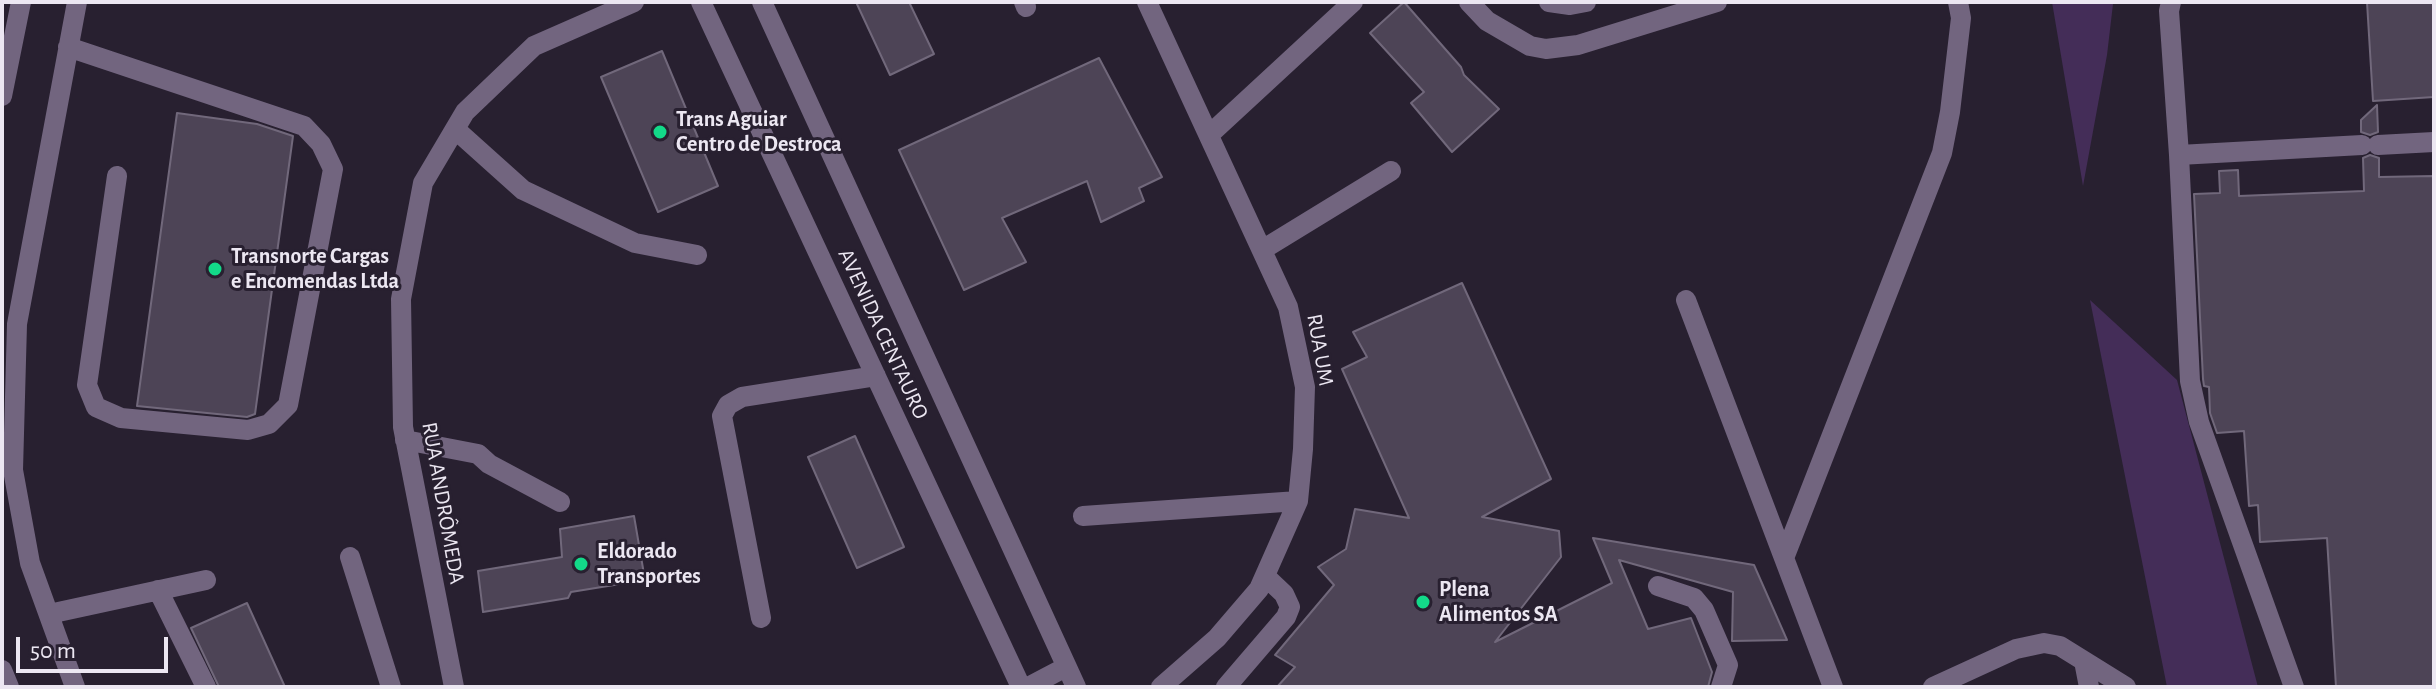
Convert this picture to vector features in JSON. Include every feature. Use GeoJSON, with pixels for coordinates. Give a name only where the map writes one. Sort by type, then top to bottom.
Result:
{"type":"FeatureCollection","features":[{"type":"Feature","properties":{"kind":"street"},"geometry":{"type":"LineString","coordinates":[[2,96],[21,2]]}},
{"type":"Feature","properties":{"kind":"street"},"geometry":{"type":"LineString","coordinates":[[75,687],[30,563],[8,471],[17,324],[77,2]]}},
{"type":"Feature","properties":{"kind":"street","name":"RUA ANDRÔMEDA"},"geometry":{"type":"LineString","coordinates":[[454,687],[403,427],[401,299],[423,183],[465,112],[534,46],[634,2]]}},
{"type":"Feature","properties":{"kind":"street","name":"AVENIDA CENTAURO"},"geometry":{"type":"LineString","coordinates":[[701,2],[1021,687]]}},
{"type":"Feature","properties":{"kind":"street","name":"AVENIDA CENTAURO"},"geometry":{"type":"LineString","coordinates":[[762,2],[1076,687]]}},
{"type":"Feature","properties":{"kind":"street","name":"RUA UM"},"geometry":{"type":"LineString","coordinates":[[1147,2],[1288,307],[1305,387],[1298,501],[1259,589],[1217,638],[1161,687]]}},
{"type":"Feature","properties":{"kind":"street"},"geometry":{"type":"LineString","coordinates":[[1209,135],[1353,2]]}},
{"type":"Feature","properties":{"kind":"street"},"geometry":{"type":"LineString","coordinates":[[1469,2],[1487,21],[1530,46],[1546,49],[1578,45],[1717,2]]}},
{"type":"Feature","properties":{"kind":"street"},"geometry":{"type":"LineString","coordinates":[[1549,2],[1570,5],[1586,2]]}},
{"type":"Feature","properties":{"kind":"street"},"geometry":{"type":"LineString","coordinates":[[1784,558],[1942,153],[1961,18],[1958,2]]}},
{"type":"Feature","properties":{"kind":"street"},"geometry":{"type":"LineString","coordinates":[[2171,2],[2169,11],[2190,381],[2199,422],[2294,687]]}},
{"type":"Feature","properties":{"kind":"street"},"geometry":{"type":"LineString","coordinates":[[68,47],[304,126],[321,144],[333,169],[288,405],[269,424],[248,430],[121,418],[96,407],[87,385],[117,176]]}},
{"type":"Feature","properties":{"kind":"street"},"geometry":{"type":"LineString","coordinates":[[455,129],[523,190],[635,243],[697,255]]}},
{"type":"Feature","properties":{"kind":"street"},"geometry":{"type":"LineString","coordinates":[[2179,155],[2434,142]]}},
{"type":"Feature","properties":{"kind":"street"},"geometry":{"type":"LineString","coordinates":[[1262,250],[1391,171]]}},
{"type":"Feature","properties":{"kind":"street"},"geometry":{"type":"LineString","coordinates":[[1686,300],[1833,687]]}},
{"type":"Feature","properties":{"kind":"street"},"geometry":{"type":"LineString","coordinates":[[761,618],[722,416],[728,405],[742,397],[876,376]]}},
{"type":"Feature","properties":{"kind":"street"},"geometry":{"type":"LineString","coordinates":[[405,440],[478,454],[489,464],[560,502]]}},
{"type":"Feature","properties":{"kind":"street"},"geometry":{"type":"LineString","coordinates":[[1083,516],[1298,501]]}},
{"type":"Feature","properties":{"kind":"street"},"geometry":{"type":"LineString","coordinates":[[350,557],[391,687]]}},
{"type":"Feature","properties":{"kind":"street"},"geometry":{"type":"LineString","coordinates":[[1226,687],[1286,617],[1290,607],[1284,594],[1265,576]]}},
{"type":"Feature","properties":{"kind":"street"},"geometry":{"type":"LineString","coordinates":[[49,614],[206,580]]}},
{"type":"Feature","properties":{"kind":"street"},"geometry":{"type":"LineString","coordinates":[[1658,586],[1694,598],[1704,610],[1728,665],[1721,687]]}},
{"type":"Feature","properties":{"kind":"street"},"geometry":{"type":"LineString","coordinates":[[158,590],[206,687]]}},
{"type":"Feature","properties":{"kind":"street"},"geometry":{"type":"LineString","coordinates":[[1933,687],[2016,649],[2044,643],[2060,646],[2126,687]]}},
{"type":"Feature","properties":{"kind":"street"},"geometry":{"type":"LineString","coordinates":[[2084,661],[2089,687]]}},
{"type":"Feature","properties":{"kind":"street"},"geometry":{"type":"LineString","coordinates":[[1028,687],[1066,667]]}},
{"type":"Feature","properties":{"kind":"street"},"geometry":{"type":"LineString","coordinates":[[2,670],[9,687]]}},
{"type":"Feature","properties":{"kind":"shaded area"},"geometry":{"type":"Polygon","coordinates":[[[2052,2],[2147,2],[2113,4],[2083,186],[2052,2]]]}},
{"type":"Feature","properties":{"kind":"shaded area"},"geometry":{"type":"Polygon","coordinates":[[[2090,300],[2177,380],[2258,687],[2167,687],[2090,300]]]}},
{"type":"Feature","properties":{"kind":"building"},"geometry":{"type":"Polygon","coordinates":[[[856,2],[909,2],[934,54],[890,75],[856,2]]]}},
{"type":"Feature","properties":{"kind":"building"},"geometry":{"type":"Polygon","coordinates":[[[1404,2],[1461,67],[1464,75],[1499,109],[1452,152],[1411,103],[1424,92],[1370,33],[1404,2]]]}},
{"type":"Feature","properties":{"kind":"building"},"geometry":{"type":"Polygon","coordinates":[[[2367,2],[2434,2],[2434,97],[2373,101],[2367,2]]]}},
{"type":"Feature","properties":{"kind":"building","name":"Trans Aguiar Centro de Destroca"},"geometry":{"type":"Polygon","coordinates":[[[662,51],[718,186],[658,212],[601,77],[662,51]]]}},
{"type":"Feature","properties":{"kind":"building"},"geometry":{"type":"Polygon","coordinates":[[[1099,58],[1162,177],[1139,188],[1144,201],[1101,222],[1087,181],[1002,218],[1026,262],[964,290],[899,150],[1099,58]]]}},
{"type":"Feature","properties":{"kind":"building"},"geometry":{"type":"Polygon","coordinates":[[[2377,105],[2378,132],[2370,135],[2361,132],[2361,120],[2377,105]]]}},
{"type":"Feature","properties":{"kind":"building","name":"Transnorte Cargas e Encomendas Ltda"},"geometry":{"type":"Polygon","coordinates":[[[177,113],[257,124],[293,136],[255,414],[247,417],[137,406],[177,113]]]}},
{"type":"Feature","properties":{"kind":"building"},"geometry":{"type":"Polygon","coordinates":[[[2370,155],[2379,158],[2379,177],[2434,176],[2434,687],[2336,687],[2327,538],[2260,542],[2258,505],[2249,506],[2244,431],[2217,433],[2210,413],[2209,387],[2204,386],[2203,379],[2194,194],[2220,193],[2219,171],[2238,170],[2239,196],[2364,191],[2363,158],[2370,155]]]}},
{"type":"Feature","properties":{"kind":"building"},"geometry":{"type":"Polygon","coordinates":[[[1462,283],[1551,479],[1482,517],[1559,531],[1561,557],[1495,642],[1612,583],[1593,538],[1754,565],[1787,640],[1732,641],[1733,592],[1619,560],[1648,629],[1691,618],[1712,672],[1708,687],[1277,687],[1295,667],[1275,655],[1334,585],[1318,567],[1346,549],[1355,509],[1409,518],[1342,369],[1367,357],[1353,332],[1462,283]]]}},
{"type":"Feature","properties":{"kind":"building"},"geometry":{"type":"Polygon","coordinates":[[[855,436],[904,547],[857,568],[808,457],[855,436]]]}},
{"type":"Feature","properties":{"kind":"building","name":"Eldorado Transportes"},"geometry":{"type":"Polygon","coordinates":[[[634,516],[645,580],[571,592],[568,598],[483,612],[478,571],[562,557],[560,529],[634,516]]]}},
{"type":"Feature","properties":{"kind":"building"},"geometry":{"type":"Polygon","coordinates":[[[247,603],[285,687],[219,687],[191,628],[247,603]]]}},
{"type":"Feature","properties":{"kind":"place","name":"Trans Aguiar Centro de Destroca"},"geometry":{"type":"Point","coordinates":[660,132]}},
{"type":"Feature","properties":{"kind":"place","name":"Transnorte Cargas e Encomendas Ltda"},"geometry":{"type":"Point","coordinates":[215,269]}},
{"type":"Feature","properties":{"kind":"place","name":"Eldorado Transportes"},"geometry":{"type":"Point","coordinates":[581,564]}},
{"type":"Feature","properties":{"kind":"place","name":"Plena Alimentos SA"},"geometry":{"type":"Point","coordinates":[1423,602]}}]}
